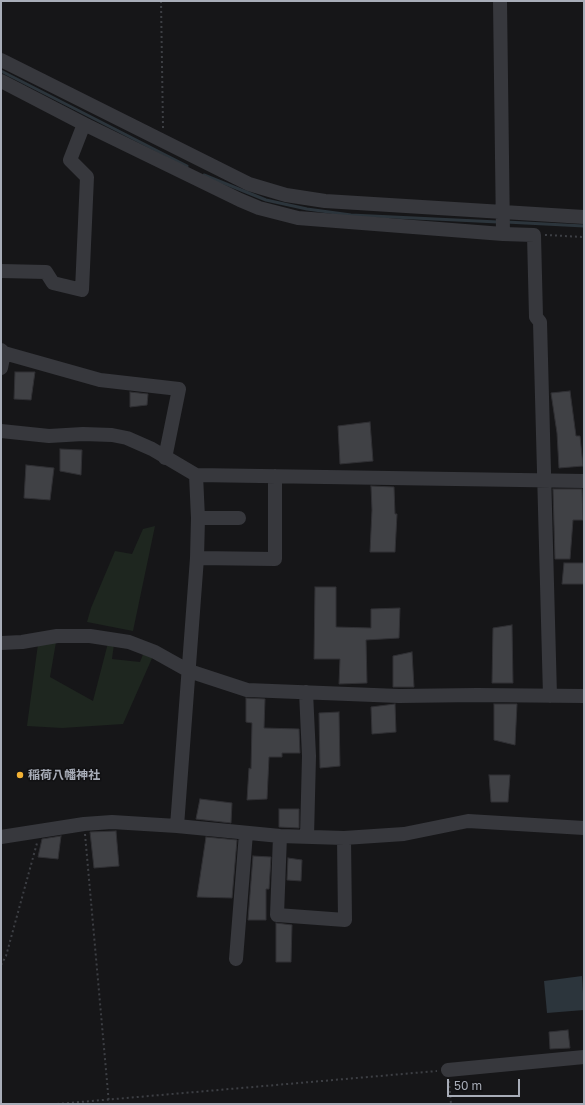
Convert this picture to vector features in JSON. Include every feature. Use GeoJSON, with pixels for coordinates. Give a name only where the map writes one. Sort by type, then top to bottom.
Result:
{"type":"FeatureCollection","features":[{"type":"Feature","properties":{"kind":"street"},"geometry":{"type":"LineString","coordinates":[[500,1],[503,222]]}},
{"type":"Feature","properties":{"kind":"street"},"geometry":{"type":"LineString","coordinates":[[1,60],[249,184],[286,195],[325,201],[503,222],[534,235],[536,317],[540,322],[550,696]]}},
{"type":"Feature","properties":{"kind":"street"},"geometry":{"type":"LineString","coordinates":[[1,81],[84,124],[240,200],[260,208],[298,218],[503,222],[584,217]]}},
{"type":"Feature","properties":{"kind":"street"},"geometry":{"type":"LineString","coordinates":[[1,271],[46,272],[53,283],[82,290],[87,177],[70,160],[84,124]]}},
{"type":"Feature","properties":{"kind":"street"},"geometry":{"type":"LineString","coordinates":[[1,368],[3,351],[100,380],[179,389],[165,458]]}},
{"type":"Feature","properties":{"kind":"street"},"geometry":{"type":"LineString","coordinates":[[1,431],[49,436],[83,434],[112,435],[127,438],[152,449],[196,475],[584,481]]}},
{"type":"Feature","properties":{"kind":"street"},"geometry":{"type":"LineString","coordinates":[[177,826],[198,558],[196,475]]}},
{"type":"Feature","properties":{"kind":"street"},"geometry":{"type":"LineString","coordinates":[[198,558],[275,559],[275,476]]}},
{"type":"Feature","properties":{"kind":"street"},"geometry":{"type":"LineString","coordinates":[[198,518],[239,518]]}},
{"type":"Feature","properties":{"kind":"street"},"geometry":{"type":"LineString","coordinates":[[1,643],[22,642],[57,636],[90,636],[129,642],[156,652],[189,671],[247,690],[399,696],[584,696]]}},
{"type":"Feature","properties":{"kind":"street"},"geometry":{"type":"LineString","coordinates":[[306,692],[309,756],[307,837]]}},
{"type":"Feature","properties":{"kind":"street"},"geometry":{"type":"LineString","coordinates":[[1,837],[84,824],[112,822],[177,826],[280,836],[344,838],[404,834],[468,821],[584,828]]}},
{"type":"Feature","properties":{"kind":"street"},"geometry":{"type":"LineString","coordinates":[[236,959],[246,833]]}},
{"type":"Feature","properties":{"kind":"street"},"geometry":{"type":"LineString","coordinates":[[280,836],[277,916],[345,920],[344,838]]}},
{"type":"Feature","properties":{"kind":"street"},"geometry":{"type":"LineString","coordinates":[[448,1070],[584,1057]]}},
{"type":"Feature","properties":{"kind":"path"},"geometry":{"type":"LineString","coordinates":[[161,1],[163,142]]}},
{"type":"Feature","properties":{"kind":"path"},"geometry":{"type":"LineString","coordinates":[[534,235],[584,237]]}},
{"type":"Feature","properties":{"kind":"path"},"geometry":{"type":"LineString","coordinates":[[84,824],[109,1104]]}},
{"type":"Feature","properties":{"kind":"path"},"geometry":{"type":"LineString","coordinates":[[1,965],[6,956],[40,832]]}},
{"type":"Feature","properties":{"kind":"path"},"geometry":{"type":"LineString","coordinates":[[57,1104],[448,1070],[451,1104]]}},
{"type":"Feature","properties":{"kind":"shaded area"},"geometry":{"type":"Polygon","coordinates":[[[155,526],[133,631],[87,622],[91,608],[115,551],[132,554],[143,529],[155,526]]]}},
{"type":"Feature","properties":{"kind":"shaded area"},"geometry":{"type":"Polygon","coordinates":[[[56,642],[50,677],[93,701],[108,643],[114,644],[112,659],[140,662],[144,652],[153,656],[123,724],[62,728],[27,726],[38,644],[56,642]]]}},
{"type":"Feature","properties":{"kind":"shaded area"},"geometry":{"type":"Polygon","coordinates":[[[582,976],[584,1010],[547,1013],[544,981],[582,976]]]}},
{"type":"Feature","properties":{"kind":"building"},"geometry":{"type":"Polygon","coordinates":[[[15,372],[35,372],[31,400],[14,399],[15,372]]]}},
{"type":"Feature","properties":{"kind":"building"},"geometry":{"type":"Polygon","coordinates":[[[570,391],[576,436],[580,436],[583,466],[559,468],[557,433],[551,393],[570,391]]]}},
{"type":"Feature","properties":{"kind":"building"},"geometry":{"type":"Polygon","coordinates":[[[130,392],[148,394],[147,405],[130,407],[130,392]]]}},
{"type":"Feature","properties":{"kind":"building"},"geometry":{"type":"Polygon","coordinates":[[[370,422],[373,461],[340,464],[338,426],[370,422]]]}},
{"type":"Feature","properties":{"kind":"building"},"geometry":{"type":"Polygon","coordinates":[[[60,449],[82,450],[81,475],[60,471],[60,449]]]}},
{"type":"Feature","properties":{"kind":"building"},"geometry":{"type":"Polygon","coordinates":[[[26,465],[54,468],[50,500],[24,498],[26,465]]]}},
{"type":"Feature","properties":{"kind":"building"},"geometry":{"type":"Polygon","coordinates":[[[371,486],[394,487],[395,514],[397,514],[395,552],[370,552],[372,510],[371,486]]]}},
{"type":"Feature","properties":{"kind":"building"},"geometry":{"type":"Polygon","coordinates":[[[553,489],[582,489],[583,520],[573,520],[570,559],[555,559],[553,489]]]}},
{"type":"Feature","properties":{"kind":"building"},"geometry":{"type":"Polygon","coordinates":[[[564,563],[584,563],[584,584],[562,584],[564,563]]]}},
{"type":"Feature","properties":{"kind":"building"},"geometry":{"type":"Polygon","coordinates":[[[315,587],[336,587],[336,627],[371,628],[371,609],[400,608],[399,638],[366,640],[367,683],[339,684],[340,659],[314,659],[315,587]]]}},
{"type":"Feature","properties":{"kind":"building"},"geometry":{"type":"Polygon","coordinates":[[[512,625],[513,683],[492,683],[493,628],[512,625]]]}},
{"type":"Feature","properties":{"kind":"building"},"geometry":{"type":"Polygon","coordinates":[[[412,652],[414,687],[393,687],[393,656],[412,652]]]}},
{"type":"Feature","properties":{"kind":"building"},"geometry":{"type":"Polygon","coordinates":[[[246,698],[265,699],[264,728],[299,729],[300,753],[282,753],[282,757],[269,757],[267,799],[247,800],[249,768],[251,769],[252,723],[246,722],[246,698]]]}},
{"type":"Feature","properties":{"kind":"building"},"geometry":{"type":"Polygon","coordinates":[[[395,704],[396,732],[372,734],[371,707],[395,704]]]}},
{"type":"Feature","properties":{"kind":"building"},"geometry":{"type":"Polygon","coordinates":[[[494,704],[517,704],[515,745],[494,740],[494,704]]]}},
{"type":"Feature","properties":{"kind":"building"},"geometry":{"type":"Polygon","coordinates":[[[339,712],[340,766],[320,768],[319,713],[339,712]]]}},
{"type":"Feature","properties":{"kind":"building"},"geometry":{"type":"Polygon","coordinates":[[[489,775],[510,775],[508,802],[491,802],[489,775]]]}},
{"type":"Feature","properties":{"kind":"building"},"geometry":{"type":"Polygon","coordinates":[[[200,799],[232,803],[231,823],[196,819],[200,799]]]}},
{"type":"Feature","properties":{"kind":"building"},"geometry":{"type":"Polygon","coordinates":[[[279,809],[299,809],[299,828],[279,827],[279,809]]]}},
{"type":"Feature","properties":{"kind":"building"},"geometry":{"type":"Polygon","coordinates":[[[116,831],[119,866],[94,868],[90,832],[116,831]]]}},
{"type":"Feature","properties":{"kind":"building"},"geometry":{"type":"Polygon","coordinates":[[[61,836],[58,859],[38,857],[42,839],[61,836]]]}},
{"type":"Feature","properties":{"kind":"building"},"geometry":{"type":"Polygon","coordinates":[[[206,837],[237,840],[232,898],[197,897],[206,837]]]}},
{"type":"Feature","properties":{"kind":"building"},"geometry":{"type":"Polygon","coordinates":[[[253,856],[271,857],[269,889],[266,889],[266,920],[248,920],[253,856]]]}},
{"type":"Feature","properties":{"kind":"building"},"geometry":{"type":"Polygon","coordinates":[[[288,858],[302,860],[301,881],[287,880],[288,858]]]}},
{"type":"Feature","properties":{"kind":"building"},"geometry":{"type":"Polygon","coordinates":[[[276,923],[292,925],[291,962],[276,962],[276,923]]]}},
{"type":"Feature","properties":{"kind":"building"},"geometry":{"type":"Polygon","coordinates":[[[568,1030],[570,1048],[550,1049],[549,1032],[568,1030]]]}},
{"type":"Feature","properties":{"kind":"waterway"},"geometry":{"type":"LineString","coordinates":[[1,71],[187,166]]}},
{"type":"Feature","properties":{"kind":"waterway"},"geometry":{"type":"LineString","coordinates":[[204,175],[266,200],[307,209],[351,215],[498,222]]}},
{"type":"Feature","properties":{"kind":"waterway"},"geometry":{"type":"LineString","coordinates":[[506,222],[584,226]]}},
{"type":"Feature","properties":{"kind":"place","name":"稲荷八幡神社"},"geometry":{"type":"Point","coordinates":[20,775]}}]}
